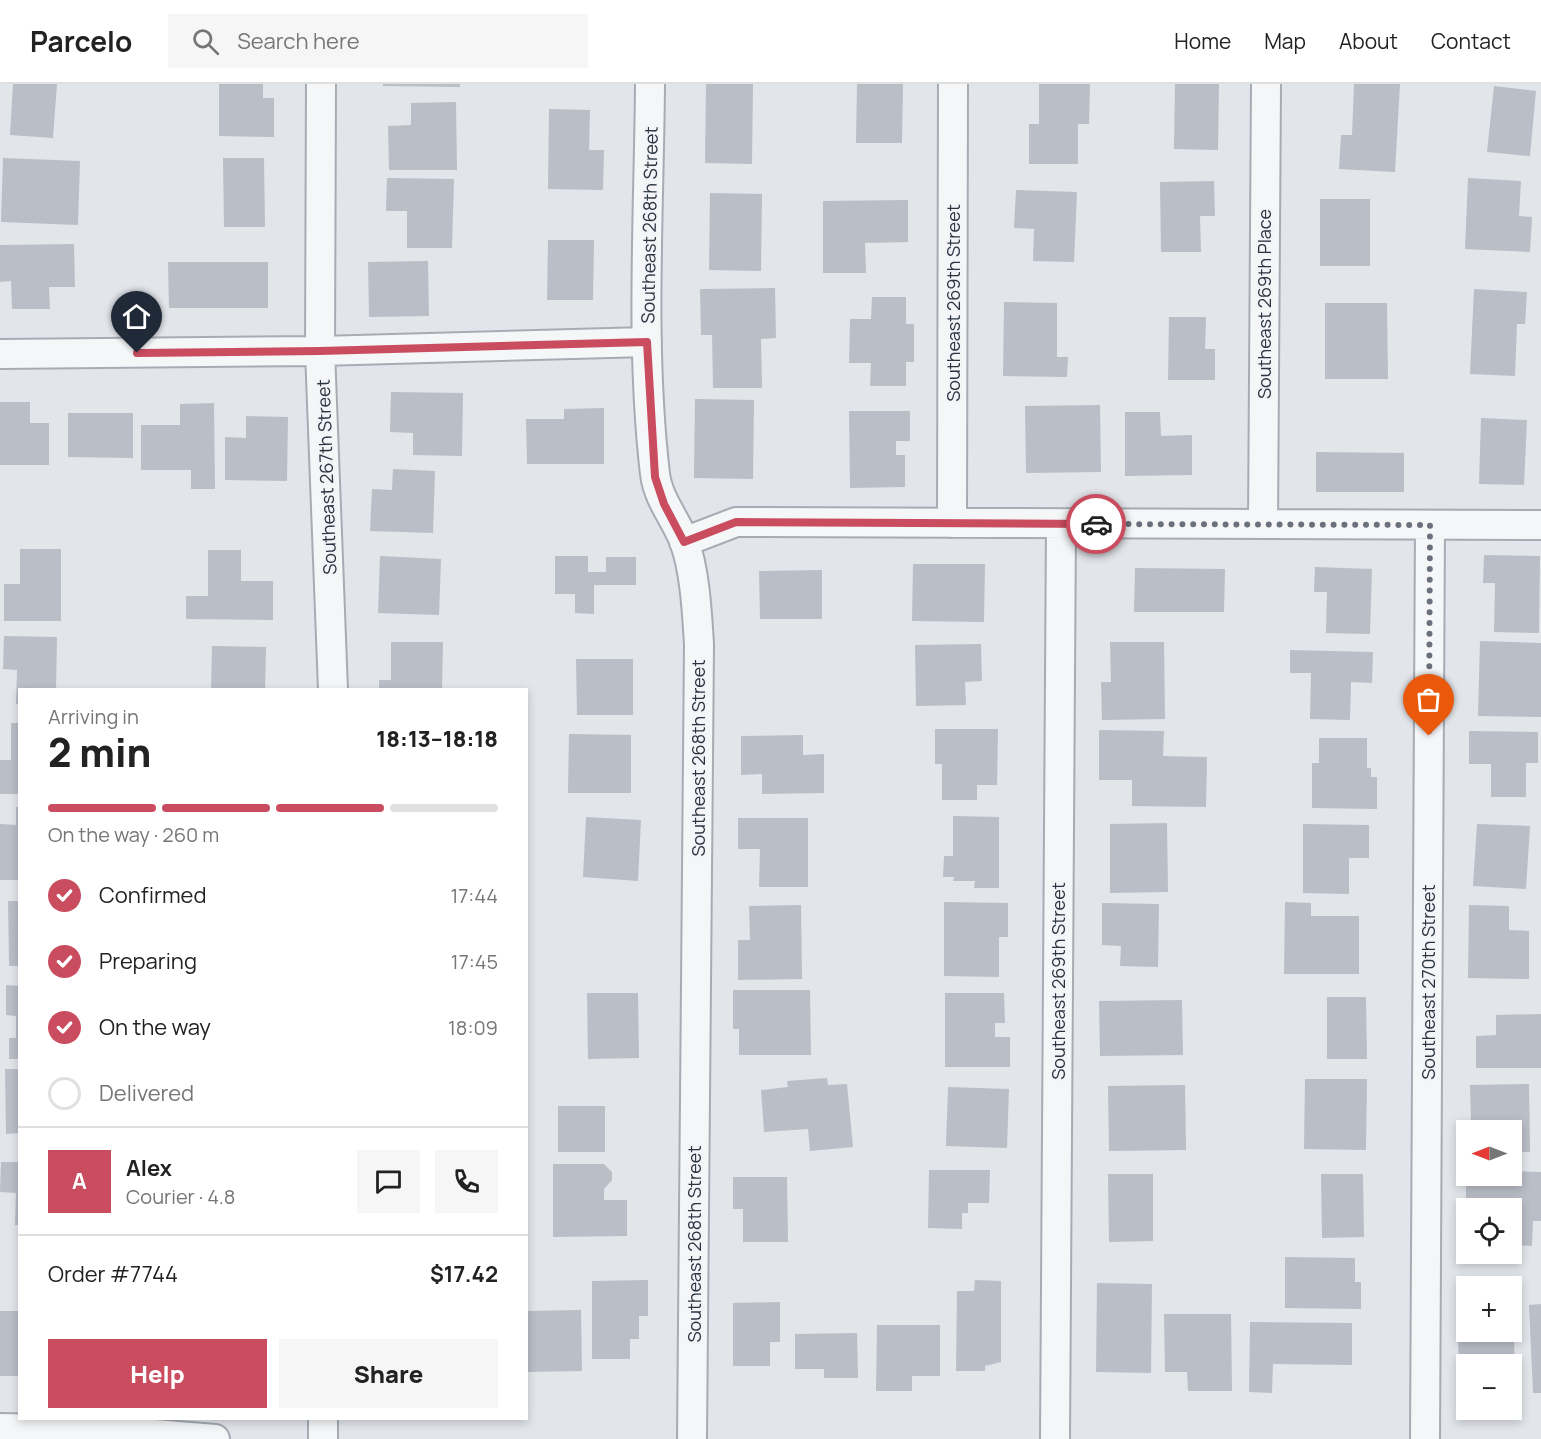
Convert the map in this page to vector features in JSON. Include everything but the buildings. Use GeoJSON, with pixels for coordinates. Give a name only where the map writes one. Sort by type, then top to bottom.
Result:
{"type":"FeatureCollection","features":[{"type":"Feature","properties":{"kind":"street","name":"Southeast 267th Street"},"geometry":{"type":"LineString","coordinates":[[321,84],[320,351],[333,688]]}},
{"type":"Feature","properties":{"kind":"street","name":"Southeast 268th Street"},"geometry":{"type":"LineString","coordinates":[[650,84],[647,342],[655,477],[664,504],[684,542],[697,611],[699,644],[692,1439]]}},
{"type":"Feature","properties":{"kind":"street","name":"Southeast 269th Street"},"geometry":{"type":"LineString","coordinates":[[952,523],[953,84]]}},
{"type":"Feature","properties":{"kind":"street","name":"Southeast 269th Place"},"geometry":{"type":"LineString","coordinates":[[1263,524],[1266,84]]}},
{"type":"Feature","properties":{"kind":"street"},"geometry":{"type":"LineString","coordinates":[[0,354],[320,351],[647,342]]}},
{"type":"Feature","properties":{"kind":"street"},"geometry":{"type":"LineString","coordinates":[[684,542],[736,522],[1541,525]]}},
{"type":"Feature","properties":{"kind":"street","name":"Southeast 269th Street"},"geometry":{"type":"LineString","coordinates":[[1055,1439],[1061,524]]}},
{"type":"Feature","properties":{"kind":"street","name":"Southeast 270th Street"},"geometry":{"type":"LineString","coordinates":[[1425,1439],[1430,525]]}},
{"type":"Feature","properties":{"kind":"street"},"geometry":{"type":"LineString","coordinates":[[323,1420],[323,1439]]}},
{"type":"Feature","properties":{"kind":"street"},"geometry":{"type":"LineString","coordinates":[[0,1428],[104,1430],[215,1439]]}},
{"type":"Feature","properties":{"kind":"way so far"},"geometry":{"type":"LineString","coordinates":[[1096,524],[1430,525],[1429,736]]}},
{"type":"Feature","properties":{"kind":"route"},"geometry":{"type":"LineString","coordinates":[[137,353],[320,351],[647,342],[655,477],[664,504],[684,542],[736,522],[1096,524]]}}]}
